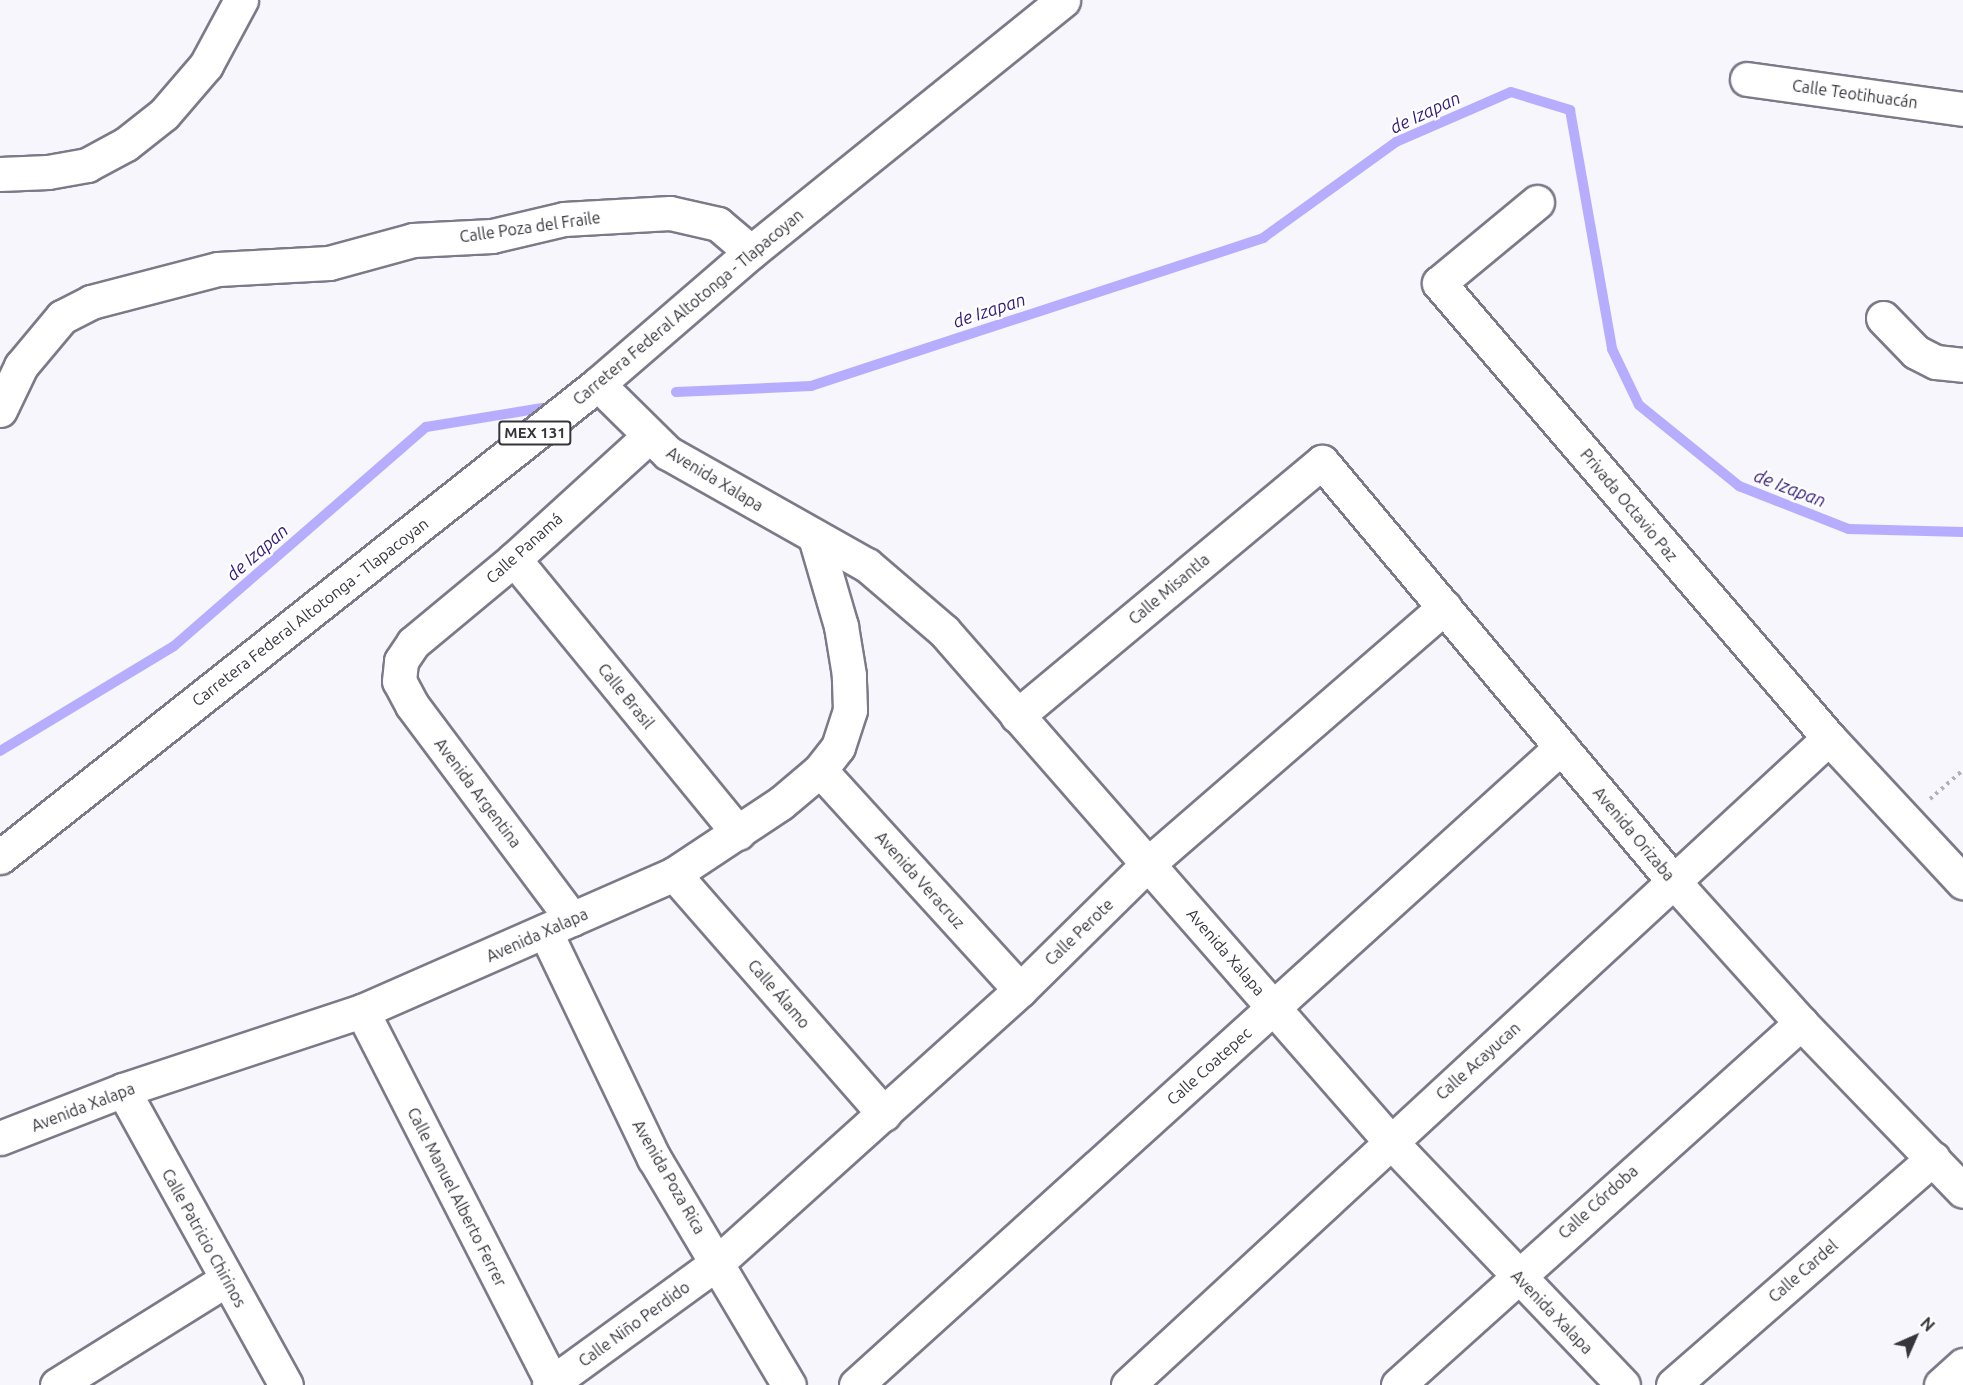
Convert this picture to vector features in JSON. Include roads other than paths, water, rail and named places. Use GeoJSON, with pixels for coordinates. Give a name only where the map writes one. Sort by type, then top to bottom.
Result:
{"type":"FeatureCollection","features":[{"type":"Feature","properties":{"kind":"street"},"geometry":{"type":"LineString","coordinates":[[0,174],[48,172],[87,165],[126,144],[164,114],[206,65],[241,0]]}},
{"type":"Feature","properties":{"kind":"street","name":"Carretera Federal Altotonga - Tlapacoyan"},"geometry":{"type":"LineString","coordinates":[[0,857],[598,384],[751,252],[1063,0]]}},
{"type":"Feature","properties":{"kind":"street","name":"Calle Teotihuacán"},"geometry":{"type":"LineString","coordinates":[[1747,79],[1963,109]]}},
{"type":"Feature","properties":{"kind":"street","name":"Privada Octavio Paz"},"geometry":{"type":"LineString","coordinates":[[1537,202],[1439,283],[1829,738],[1963,882]]}},
{"type":"Feature","properties":{"kind":"street","name":"Calle Poza del Fraile"},"geometry":{"type":"LineString","coordinates":[[0,410],[21,366],[62,317],[91,302],[218,269],[329,263],[413,240],[492,236],[564,219],[670,213],[718,224],[751,252]]}},
{"type":"Feature","properties":{"kind":"street"},"geometry":{"type":"LineString","coordinates":[[1884,318],[1916,352],[1936,362],[1963,365]]}},
{"type":"Feature","properties":{"kind":"street","name":"Avenida Xalapa"},"geometry":{"type":"LineString","coordinates":[[598,384],[668,453],[867,565],[944,631],[1390,1141],[1623,1385]]}},
{"type":"Feature","properties":{"kind":"street","name":"Calle Panamá"},"geometry":{"type":"LineString","coordinates":[[401,661],[414,643],[514,559],[649,436]]}},
{"type":"Feature","properties":{"kind":"street","name":"Avenida Orizaba"},"geometry":{"type":"LineString","coordinates":[[1322,462],[1675,883],[1802,1023],[1963,1191]]}},
{"type":"Feature","properties":{"kind":"street","name":"Calle Misantla"},"geometry":{"type":"LineString","coordinates":[[1017,716],[1322,462]]}},
{"type":"Feature","properties":{"kind":"street","name":"Avenida Xalapa"},"geometry":{"type":"LineString","coordinates":[[0,1138],[123,1090],[362,1011],[674,874],[738,834],[820,770],[838,747],[850,710],[849,675],[841,626],[815,537]]}},
{"type":"Feature","properties":{"kind":"street","name":"Calle Brasil"},"geometry":{"type":"LineString","coordinates":[[514,559],[738,834]]}},
{"type":"Feature","properties":{"kind":"street","name":"Calle Perote"},"geometry":{"type":"LineString","coordinates":[[718,1262],[1020,990],[1149,863],[1445,607]]}},
{"type":"Feature","properties":{"kind":"street","name":"Avenida Argentina"},"geometry":{"type":"LineString","coordinates":[[401,661],[399,681],[412,705],[559,925]]}},
{"type":"Feature","properties":{"kind":"street","name":"Calle Acayucan"},"geometry":{"type":"LineString","coordinates":[[1128,1385],[1390,1141],[1675,883],[1829,738]]}},
{"type":"Feature","properties":{"kind":"street","name":"Calle Coatepec"},"geometry":{"type":"LineString","coordinates":[[856,1385],[1561,747]]}},
{"type":"Feature","properties":{"kind":"street","name":"Avenida Veracruz"},"geometry":{"type":"LineString","coordinates":[[820,770],[1020,990]]}},
{"type":"Feature","properties":{"kind":"street","name":"Calle Álamo"},"geometry":{"type":"LineString","coordinates":[[674,874],[884,1114]]}},
{"type":"Feature","properties":{"kind":"street","name":"Avenida Poza Rica"},"geometry":{"type":"LineString","coordinates":[[559,925],[654,1158],[718,1262],[789,1385]]}},
{"type":"Feature","properties":{"kind":"street","name":"Calle Manuel Alberto Ferrer"},"geometry":{"type":"LineString","coordinates":[[362,1011],[551,1384]]}},
{"type":"Feature","properties":{"kind":"street","name":"Calle Córdoba"},"geometry":{"type":"LineString","coordinates":[[1398,1385],[1517,1275],[1802,1023]]}},
{"type":"Feature","properties":{"kind":"street","name":"Calle Patricio Chirinos"},"geometry":{"type":"LineString","coordinates":[[123,1090],[286,1385]]}},
{"type":"Feature","properties":{"kind":"street","name":"Calle Cardel"},"geometry":{"type":"LineString","coordinates":[[1673,1385],[1933,1158]]}},
{"type":"Feature","properties":{"kind":"street","name":"Calle Niño Perdido"},"geometry":{"type":"LineString","coordinates":[[551,1384],[718,1262]]}},
{"type":"Feature","properties":{"kind":"street"},"geometry":{"type":"LineString","coordinates":[[57,1385],[226,1280]]}},
{"type":"Feature","properties":{"kind":"street"},"geometry":{"type":"LineString","coordinates":[[1941,1385],[1963,1365]]}},
{"type":"Feature","properties":{"kind":"waterway","name":"de Izapan"},"geometry":{"type":"LineString","coordinates":[[676,392],[811,386],[1263,238],[1396,142],[1511,92],[1570,110],[1612,349],[1639,405],[1739,486],[1849,529],[1963,532]]}},
{"type":"Feature","properties":{"kind":"waterway","name":"de Izapan"},"geometry":{"type":"LineString","coordinates":[[0,751],[174,646],[426,427],[542,408]]}}]}
